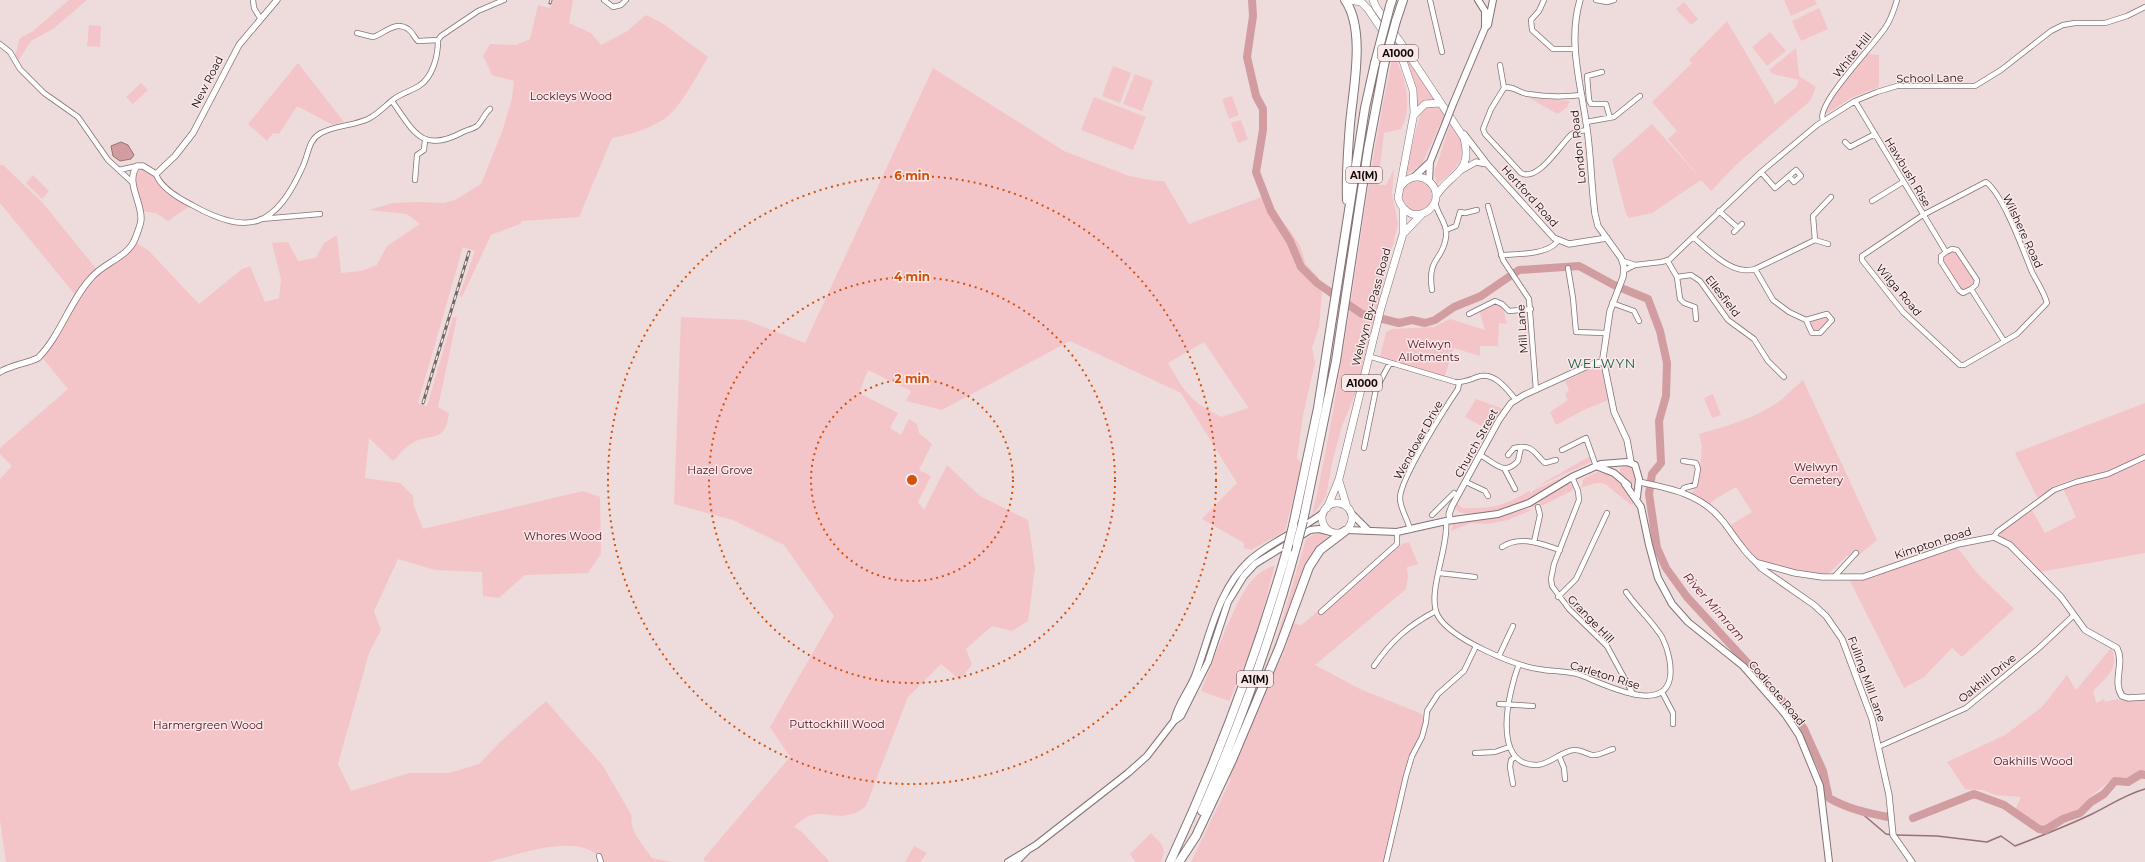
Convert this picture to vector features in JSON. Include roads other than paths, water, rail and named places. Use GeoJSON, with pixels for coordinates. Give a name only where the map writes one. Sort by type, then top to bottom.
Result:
{"type":"FeatureCollection","features":[{"type":"Feature","properties":{"kind":"highway"},"geometry":{"type":"LineString","coordinates":[[1345,0],[1354,22],[1356,51],[1346,172],[1347,223]]}},
{"type":"Feature","properties":{"kind":"highway","name":"A1(M)"},"geometry":{"type":"LineString","coordinates":[[1178,862],[1239,723],[1270,639],[1297,544],[1320,443],[1342,322],[1368,150],[1384,64],[1403,0]]}},
{"type":"Feature","properties":{"kind":"highway","name":"A1(M)"},"geometry":{"type":"LineString","coordinates":[[1170,862],[1200,796],[1244,686],[1287,550],[1312,443],[1333,319],[1336,291],[1364,114],[1375,62],[1391,3]]}},
{"type":"Feature","properties":{"kind":"highway"},"geometry":{"type":"LineString","coordinates":[[1178,862],[1196,836],[1235,753],[1280,646],[1309,567],[1320,550],[1346,530]]}},
{"type":"Feature","properties":{"kind":"main road","name":"A1000"},"geometry":{"type":"LineString","coordinates":[[1354,0],[1361,2],[1368,9],[1406,68],[1414,96],[1414,119],[1401,186]]}},
{"type":"Feature","properties":{"kind":"main road","name":"A1000"},"geometry":{"type":"LineString","coordinates":[[1373,0],[1376,7],[1406,49],[1440,103],[1462,133],[1466,151],[1464,163],[1460,172],[1435,199]]}},
{"type":"Feature","properties":{"kind":"main road"},"geometry":{"type":"LineString","coordinates":[[1478,0],[1485,11],[1485,28]]}},
{"type":"Feature","properties":{"kind":"main road"},"geometry":{"type":"LineString","coordinates":[[1429,181],[1430,162],[1485,28],[1488,25],[1494,0]]}},
{"type":"Feature","properties":{"kind":"main road","name":"A1000"},"geometry":{"type":"LineString","coordinates":[[1414,119],[1418,110],[1425,104],[1440,103]]}},
{"type":"Feature","properties":{"kind":"main road"},"geometry":{"type":"LineString","coordinates":[[1414,177],[1429,181],[1434,187],[1435,199],[1425,213],[1412,214],[1403,208],[1398,198],[1401,186],[1406,181],[1414,177],[1430,162]]}},
{"type":"Feature","properties":{"kind":"main road","name":"Welwyn By-Pass Road"},"geometry":{"type":"LineString","coordinates":[[1325,511],[1339,479],[1368,356],[1403,234],[1403,208]]}},
{"type":"Feature","properties":{"kind":"main road","name":"Welwyn By-Pass Road"},"geometry":{"type":"LineString","coordinates":[[1403,234],[1425,213]]}},
{"type":"Feature","properties":{"kind":"main road"},"geometry":{"type":"LineString","coordinates":[[1174,720],[1181,716],[1185,710],[1200,679],[1228,602],[1244,576],[1255,564],[1310,530],[1319,529],[1339,533],[1346,530],[1367,529],[1397,532],[1448,520],[1494,515],[1510,511],[1529,503],[1572,477],[1596,466],[1601,464],[1621,464],[1631,462],[1637,469],[1639,482],[1634,486],[1625,484],[1617,476],[1596,466]]}},
{"type":"Feature","properties":{"kind":"main road"},"geometry":{"type":"LineString","coordinates":[[1617,476],[1618,468],[1621,464]]}},
{"type":"Feature","properties":{"kind":"main road","name":"Welwyn By-Pass Road"},"geometry":{"type":"LineString","coordinates":[[1339,479],[1340,490],[1349,510]]}},
{"type":"Feature","properties":{"kind":"main road","name":"Codicote Road"},"geometry":{"type":"LineString","coordinates":[[1637,497],[1639,482]]}},
{"type":"Feature","properties":{"kind":"main road","name":"Codicote Road"},"geometry":{"type":"LineString","coordinates":[[1625,484],[1637,497],[1643,511],[1649,545],[1658,578],[1669,599],[1688,622],[1742,666],[1784,714],[1799,735],[1820,786],[1829,862]]}},
{"type":"Feature","properties":{"kind":"main road"},"geometry":{"type":"LineString","coordinates":[[1016,862],[1027,851],[1128,773],[1147,756],[1174,720],[1194,676],[1222,599],[1238,571],[1262,551],[1338,503],[1349,510],[1367,529]]}},
{"type":"Feature","properties":{"kind":"main road"},"geometry":{"type":"LineString","coordinates":[[1346,530],[1352,520],[1349,510]]}},
{"type":"Feature","properties":{"kind":"main road"},"geometry":{"type":"LineString","coordinates":[[1325,511],[1324,526],[1331,532]]}},
{"type":"Feature","properties":{"kind":"main road"},"geometry":{"type":"LineString","coordinates":[[1008,862],[1020,853],[1027,851]]}},
{"type":"Feature","properties":{"kind":"street"},"geometry":{"type":"LineString","coordinates":[[253,0],[254,8],[260,18]]}},
{"type":"Feature","properties":{"kind":"street","name":"New Road"},"geometry":{"type":"LineString","coordinates":[[156,174],[175,156],[193,133],[229,61],[239,45],[260,18],[277,0]]}},
{"type":"Feature","properties":{"kind":"street"},"geometry":{"type":"LineString","coordinates":[[261,219],[275,209],[288,194],[303,166],[311,142],[314,138],[329,130],[368,119],[392,101],[418,87],[428,78],[434,65],[438,40],[446,32],[478,11],[504,0]]}},
{"type":"Feature","properties":{"kind":"street"},"geometry":{"type":"LineString","coordinates":[[604,0],[613,7],[621,5],[626,0]]}},
{"type":"Feature","properties":{"kind":"street"},"geometry":{"type":"LineString","coordinates":[[1430,0],[1442,52]]}},
{"type":"Feature","properties":{"kind":"street"},"geometry":{"type":"LineString","coordinates":[[1548,0],[1544,0],[1539,12],[1531,20],[1532,30],[1553,49],[1575,49]]}},
{"type":"Feature","properties":{"kind":"street","name":"London Road"},"geometry":{"type":"LineString","coordinates":[[1580,0],[1576,21],[1575,49],[1587,130],[1595,214],[1602,231],[1623,261],[1625,270]]}},
{"type":"Feature","properties":{"kind":"street"},"geometry":{"type":"LineString","coordinates":[[1596,0],[1607,2],[1614,0]]}},
{"type":"Feature","properties":{"kind":"street","name":"White Hill"},"geometry":{"type":"LineString","coordinates":[[1824,120],[1822,112],[1829,98],[1885,28],[1897,0]]}},
{"type":"Feature","properties":{"kind":"street","name":"School Lane"},"geometry":{"type":"LineString","coordinates":[[1667,260],[1761,172],[1824,120],[1855,101],[1897,86],[1975,86],[1992,76],[2034,43],[2057,28],[2075,23],[2105,24],[2127,16],[2145,7]]}},
{"type":"Feature","properties":{"kind":"street"},"geometry":{"type":"LineString","coordinates":[[357,33],[373,37],[390,28],[403,27],[410,30],[418,41],[438,40]]}},
{"type":"Feature","properties":{"kind":"street"},"geometry":{"type":"LineString","coordinates":[[0,44],[10,52],[20,69],[44,92],[78,117],[108,160],[133,183]]}},
{"type":"Feature","properties":{"kind":"street"},"geometry":{"type":"LineString","coordinates":[[1500,65],[1504,88],[1491,109],[1483,129],[1485,134],[1523,175],[1533,173],[1558,152],[1573,133],[1587,130]]}},
{"type":"Feature","properties":{"kind":"street"},"geometry":{"type":"LineString","coordinates":[[1602,72],[1587,76],[1589,100],[1596,105],[1606,104],[1610,118]]}},
{"type":"Feature","properties":{"kind":"street"},"geometry":{"type":"LineString","coordinates":[[1504,88],[1510,87],[1529,94],[1566,97],[1582,95]]}},
{"type":"Feature","properties":{"kind":"street"},"geometry":{"type":"LineString","coordinates":[[1586,122],[1610,118],[1617,115],[1640,96]]}},
{"type":"Feature","properties":{"kind":"street"},"geometry":{"type":"LineString","coordinates":[[392,101],[418,135],[425,140],[438,142],[476,127],[483,115],[490,109]]}},
{"type":"Feature","properties":{"kind":"street","name":"Hawbush Rise"},"geometry":{"type":"LineString","coordinates":[[1855,101],[1946,252]]}},
{"type":"Feature","properties":{"kind":"street","name":"Hertford Road"},"geometry":{"type":"LineString","coordinates":[[1462,133],[1487,164],[1558,241]]}},
{"type":"Feature","properties":{"kind":"street"},"geometry":{"type":"LineString","coordinates":[[1845,142],[1850,147],[1875,134]]}},
{"type":"Feature","properties":{"kind":"street"},"geometry":{"type":"LineString","coordinates":[[415,180],[417,155],[424,150],[425,140]]}},
{"type":"Feature","properties":{"kind":"street","name":"Hertford Road"},"geometry":{"type":"LineString","coordinates":[[1460,172],[1476,162],[1487,164]]}},
{"type":"Feature","properties":{"kind":"street"},"geometry":{"type":"LineString","coordinates":[[0,372],[9,367],[38,358],[92,277],[124,254],[134,241],[141,219],[133,183],[133,175],[137,166]]}},
{"type":"Feature","properties":{"kind":"street"},"geometry":{"type":"LineString","coordinates":[[119,170],[143,166],[156,174],[157,178],[172,192],[190,205],[221,220],[245,224],[261,219],[320,214]]}},
{"type":"Feature","properties":{"kind":"street"},"geometry":{"type":"LineString","coordinates":[[1761,172],[1775,188],[1788,176]]}},
{"type":"Feature","properties":{"kind":"street"},"geometry":{"type":"LineString","coordinates":[[1872,201],[1903,182]]}},
{"type":"Feature","properties":{"kind":"street","name":"Wilshere Road"},"geometry":{"type":"LineString","coordinates":[[1923,215],[1981,183],[1986,182],[1991,186],[2026,254],[2046,301],[2046,305],[2022,330],[2004,341]]}},
{"type":"Feature","properties":{"kind":"street"},"geometry":{"type":"LineString","coordinates":[[1815,240],[1812,221],[1813,216],[1830,197]]}},
{"type":"Feature","properties":{"kind":"street"},"geometry":{"type":"LineString","coordinates":[[1432,290],[1431,269],[1444,244],[1446,230],[1437,213],[1435,199]]}},
{"type":"Feature","properties":{"kind":"street","name":"Mill Lane"},"geometry":{"type":"LineString","coordinates":[[1488,206],[1501,255],[1512,275],[1528,295],[1536,390]]}},
{"type":"Feature","properties":{"kind":"street"},"geometry":{"type":"LineString","coordinates":[[1446,230],[1456,226],[1460,212],[1465,213],[1477,210]]}},
{"type":"Feature","properties":{"kind":"street"},"geometry":{"type":"LineString","coordinates":[[1719,211],[1736,230],[1742,224]]}},
{"type":"Feature","properties":{"kind":"street"},"geometry":{"type":"LineString","coordinates":[[1425,213],[1437,213]]}},
{"type":"Feature","properties":{"kind":"street","name":"Wilga Road"},"geometry":{"type":"LineString","coordinates":[[1923,215],[1865,253],[1862,256],[1862,260],[1903,312],[1960,365],[1964,365],[2004,341]]}},
{"type":"Feature","properties":{"kind":"street"},"geometry":{"type":"LineString","coordinates":[[1598,240],[1602,231]]}},
{"type":"Feature","properties":{"kind":"street"},"geometry":{"type":"LineString","coordinates":[[1693,237],[1732,268],[1746,271],[1755,269],[1815,240],[1828,244]]}},
{"type":"Feature","properties":{"kind":"street"},"geometry":{"type":"LineString","coordinates":[[1501,255],[1544,250],[1553,246],[1558,241],[1569,244],[1607,238]]}},
{"type":"Feature","properties":{"kind":"street"},"geometry":{"type":"LineString","coordinates":[[1952,249],[1957,250],[1977,280],[1976,285],[1971,289],[1963,293],[1959,290],[1941,262],[1941,256],[1946,252],[1952,249]]}},
{"type":"Feature","properties":{"kind":"street"},"geometry":{"type":"LineString","coordinates":[[1631,462],[1627,440],[1614,412],[1603,362],[1606,333],[1612,303],[1625,270],[1635,265],[1667,260],[1677,278],[1680,299],[1684,303],[1695,307],[1696,318]]}},
{"type":"Feature","properties":{"kind":"street"},"geometry":{"type":"LineString","coordinates":[[1623,261],[1635,265]]}},
{"type":"Feature","properties":{"kind":"street"},"geometry":{"type":"LineString","coordinates":[[1568,268],[1573,298],[1576,332],[1606,333]]}},
{"type":"Feature","properties":{"kind":"street"},"geometry":{"type":"LineString","coordinates":[[1755,269],[1773,300],[1789,312],[1806,320],[1827,314],[1832,320],[1820,333],[1816,334],[1810,332],[1806,320]]}},
{"type":"Feature","properties":{"kind":"street","name":"Ellesfield"},"geometry":{"type":"LineString","coordinates":[[1677,278],[1691,275],[1700,281],[1728,320],[1754,339],[1768,362],[1784,377]]}},
{"type":"Feature","properties":{"kind":"street"},"geometry":{"type":"LineString","coordinates":[[1971,289],[2004,341]]}},
{"type":"Feature","properties":{"kind":"street"},"geometry":{"type":"LineString","coordinates":[[1470,314],[1495,301],[1502,304],[1509,311],[1530,309]]}},
{"type":"Feature","properties":{"kind":"street"},"geometry":{"type":"LineString","coordinates":[[1612,303],[1634,311],[1639,321]]}},
{"type":"Feature","properties":{"kind":"street"},"geometry":{"type":"LineString","coordinates":[[1368,356],[1459,382],[1482,376],[1490,376],[1496,379],[1516,400]]}},
{"type":"Feature","properties":{"kind":"street","name":"Church Street"},"geometry":{"type":"LineString","coordinates":[[1448,520],[1454,502],[1499,420],[1516,400],[1592,364],[1603,362]]}},
{"type":"Feature","properties":{"kind":"street"},"geometry":{"type":"LineString","coordinates":[[1364,448],[1376,389],[1390,363]]}},
{"type":"Feature","properties":{"kind":"street","name":"Wendover Drive"},"geometry":{"type":"LineString","coordinates":[[1410,530],[1400,502],[1400,492],[1411,469],[1458,389],[1459,382]]}},
{"type":"Feature","properties":{"kind":"street"},"geometry":{"type":"LineString","coordinates":[[1562,450],[1586,438],[1596,466]]}},
{"type":"Feature","properties":{"kind":"street"},"geometry":{"type":"LineString","coordinates":[[1480,455],[1495,466],[1504,468],[1512,466],[1518,461],[1521,447]]}},
{"type":"Feature","properties":{"kind":"street"},"geometry":{"type":"LineString","coordinates":[[1508,455],[1512,449],[1521,447],[1532,449],[1545,462],[1556,460]]}},
{"type":"Feature","properties":{"kind":"street"},"geometry":{"type":"LineString","coordinates":[[2145,457],[2108,474],[2076,482],[2054,490],[1997,532],[1994,537],[2005,542],[2017,552],[2062,597],[2085,630],[2117,648],[2121,665],[2118,687],[2122,696],[2128,698],[2145,697]]}},
{"type":"Feature","properties":{"kind":"street"},"geometry":{"type":"LineString","coordinates":[[1681,492],[1684,488],[1693,486],[1696,482],[1698,468],[1696,463],[1683,461]]}},
{"type":"Feature","properties":{"kind":"street"},"geometry":{"type":"LineString","coordinates":[[1504,468],[1515,489]]}},
{"type":"Feature","properties":{"kind":"street","name":"Grange Hill"},"geometry":{"type":"LineString","coordinates":[[1572,477],[1578,491],[1578,500],[1551,579],[1552,586],[1558,597],[1607,646],[1625,682],[1633,694]]}},
{"type":"Feature","properties":{"kind":"street"},"geometry":{"type":"LineString","coordinates":[[1466,482],[1485,491],[1488,496]]}},
{"type":"Feature","properties":{"kind":"street","name":"Fulling Mill Lane"},"geometry":{"type":"LineString","coordinates":[[1639,482],[1681,492],[1701,502],[1720,518],[1749,556],[1758,563],[1761,568],[1814,605],[1837,629],[1852,663],[1872,720],[1890,802],[1893,835],[1912,862]]}},
{"type":"Feature","properties":{"kind":"street"},"geometry":{"type":"LineString","coordinates":[[1432,515],[1454,493]]}},
{"type":"Feature","properties":{"kind":"street"},"geometry":{"type":"LineString","coordinates":[[1449,498],[1454,502]]}},
{"type":"Feature","properties":{"kind":"street"},"geometry":{"type":"LineString","coordinates":[[1534,542],[1540,515],[1538,507]]}},
{"type":"Feature","properties":{"kind":"street"},"geometry":{"type":"LineString","coordinates":[[1558,597],[1576,579],[1607,513]]}},
{"type":"Feature","properties":{"kind":"street"},"geometry":{"type":"LineString","coordinates":[[1374,666],[1401,633],[1436,611],[1434,599],[1447,534],[1448,520]]}},
{"type":"Feature","properties":{"kind":"street"},"geometry":{"type":"LineString","coordinates":[[1321,612],[1397,544],[1397,532]]}},
{"type":"Feature","properties":{"kind":"street","name":"Kimpton Road"},"geometry":{"type":"LineString","coordinates":[[1758,563],[1795,573],[1834,577],[1863,577],[1958,544],[1994,537]]}},
{"type":"Feature","properties":{"kind":"street"},"geometry":{"type":"LineString","coordinates":[[1502,547],[1520,541],[1534,542],[1560,550]]}},
{"type":"Feature","properties":{"kind":"street"},"geometry":{"type":"LineString","coordinates":[[1834,577],[1856,553]]}},
{"type":"Feature","properties":{"kind":"street"},"geometry":{"type":"LineString","coordinates":[[1439,573],[1475,577]]}},
{"type":"Feature","properties":{"kind":"street"},"geometry":{"type":"LineString","coordinates":[[1626,592],[1657,630],[1665,645],[1670,660],[1670,675],[1669,684],[1662,692],[1673,713],[1673,724]]}},
{"type":"Feature","properties":{"kind":"street","name":"Carleton Rise"},"geometry":{"type":"LineString","coordinates":[[1436,611],[1448,627],[1476,646],[1518,664],[1538,669],[1573,673],[1633,694],[1653,696],[1662,692]]}},
{"type":"Feature","properties":{"kind":"street","name":"Oakhill Drive"},"geometry":{"type":"LineString","coordinates":[[1878,747],[1966,708],[2039,648],[2074,615]]}},
{"type":"Feature","properties":{"kind":"street"},"geometry":{"type":"LineString","coordinates":[[1499,656],[1513,626]]}},
{"type":"Feature","properties":{"kind":"street"},"geometry":{"type":"LineString","coordinates":[[1386,862],[1406,776],[1412,756],[1422,737],[1426,722],[1426,714],[1438,694],[1464,671],[1476,646]]}},
{"type":"Feature","properties":{"kind":"street"},"geometry":{"type":"LineString","coordinates":[[1518,664],[1510,687],[1508,705],[1507,738],[1509,746],[1515,757],[1524,762],[1540,764],[1576,749],[1597,755],[1612,749]]}},
{"type":"Feature","properties":{"kind":"street"},"geometry":{"type":"LineString","coordinates":[[1619,690],[1625,682]]}},
{"type":"Feature","properties":{"kind":"street"},"geometry":{"type":"LineString","coordinates":[[1499,704],[1533,706]]}},
{"type":"Feature","properties":{"kind":"street"},"geometry":{"type":"LineString","coordinates":[[1475,753],[1495,752],[1509,746]]}},
{"type":"Feature","properties":{"kind":"street"},"geometry":{"type":"LineString","coordinates":[[1559,756],[1564,768],[1565,779]]}},
{"type":"Feature","properties":{"kind":"street"},"geometry":{"type":"LineString","coordinates":[[1513,784],[1510,767],[1511,760],[1515,757]]}},
{"type":"Feature","properties":{"kind":"street"},"geometry":{"type":"LineString","coordinates":[[599,856],[601,862]]}},
{"type":"Feature","properties":{"kind":"waterway","name":"River Mimram"},"geometry":{"type":"LineString","coordinates":[[1252,0],[1253,16],[1247,57],[1256,96],[1263,109],[1263,130],[1256,172],[1271,211],[1290,241],[1301,267],[1317,283],[1362,314],[1399,323],[1412,320],[1425,323],[1435,320],[1454,307],[1481,296],[1519,270],[1579,266],[1614,285],[1648,299],[1660,331],[1667,363],[1666,396],[1659,421],[1661,463],[1652,474],[1649,494],[1657,548],[1666,568],[1687,597],[1787,706],[1804,729],[1823,771],[1829,798],[1850,808],[1888,817]]}},
{"type":"Feature","properties":{"kind":"waterway","name":"River Mimram"},"geometry":{"type":"LineString","coordinates":[[1913,818],[1974,794],[2004,805],[2039,829],[2045,830],[2063,819],[2080,813],[2091,802],[2104,794],[2115,781],[2128,782],[2141,774],[2145,775]]}},
{"type":"Feature","properties":{"kind":"waterway"},"geometry":{"type":"LineString","coordinates":[[1896,835],[1937,836],[1987,842],[2001,836],[2015,846],[2073,823],[2124,797],[2145,789]]}},
{"type":"Feature","properties":{"kind":"waterway"},"geometry":{"type":"LineString","coordinates":[[1859,811],[1886,834],[1892,835]]}},
{"type":"Feature","properties":{"kind":"railway"},"geometry":{"type":"LineString","coordinates":[[423,403],[469,252]]}},
{"type":"Feature","properties":{"kind":"district","name":"WELWYN"},"geometry":{"type":"Point","coordinates":[1602,363]}},
{"type":"Feature","properties":{"kind":"park label","name":"Lockleys Wood"},"geometry":{"type":"Point","coordinates":[571,96]}},
{"type":"Feature","properties":{"kind":"park label","name":"Welwyn Allotments"},"geometry":{"type":"Point","coordinates":[1429,350]}},
{"type":"Feature","properties":{"kind":"park label","name":"Hazel Grove"},"geometry":{"type":"Point","coordinates":[720,470]}},
{"type":"Feature","properties":{"kind":"park label","name":"Welwyn Cemetery"},"geometry":{"type":"Point","coordinates":[1816,473]}},
{"type":"Feature","properties":{"kind":"park label","name":"Whores Wood"},"geometry":{"type":"Point","coordinates":[563,536]}},
{"type":"Feature","properties":{"kind":"park label","name":"Puttockhill Wood"},"geometry":{"type":"Point","coordinates":[837,724]}},
{"type":"Feature","properties":{"kind":"park label","name":"Harmergreen Wood"},"geometry":{"type":"Point","coordinates":[208,725]}},
{"type":"Feature","properties":{"kind":"park label","name":"Oakhills Wood"},"geometry":{"type":"Point","coordinates":[2033,761]}}]}
